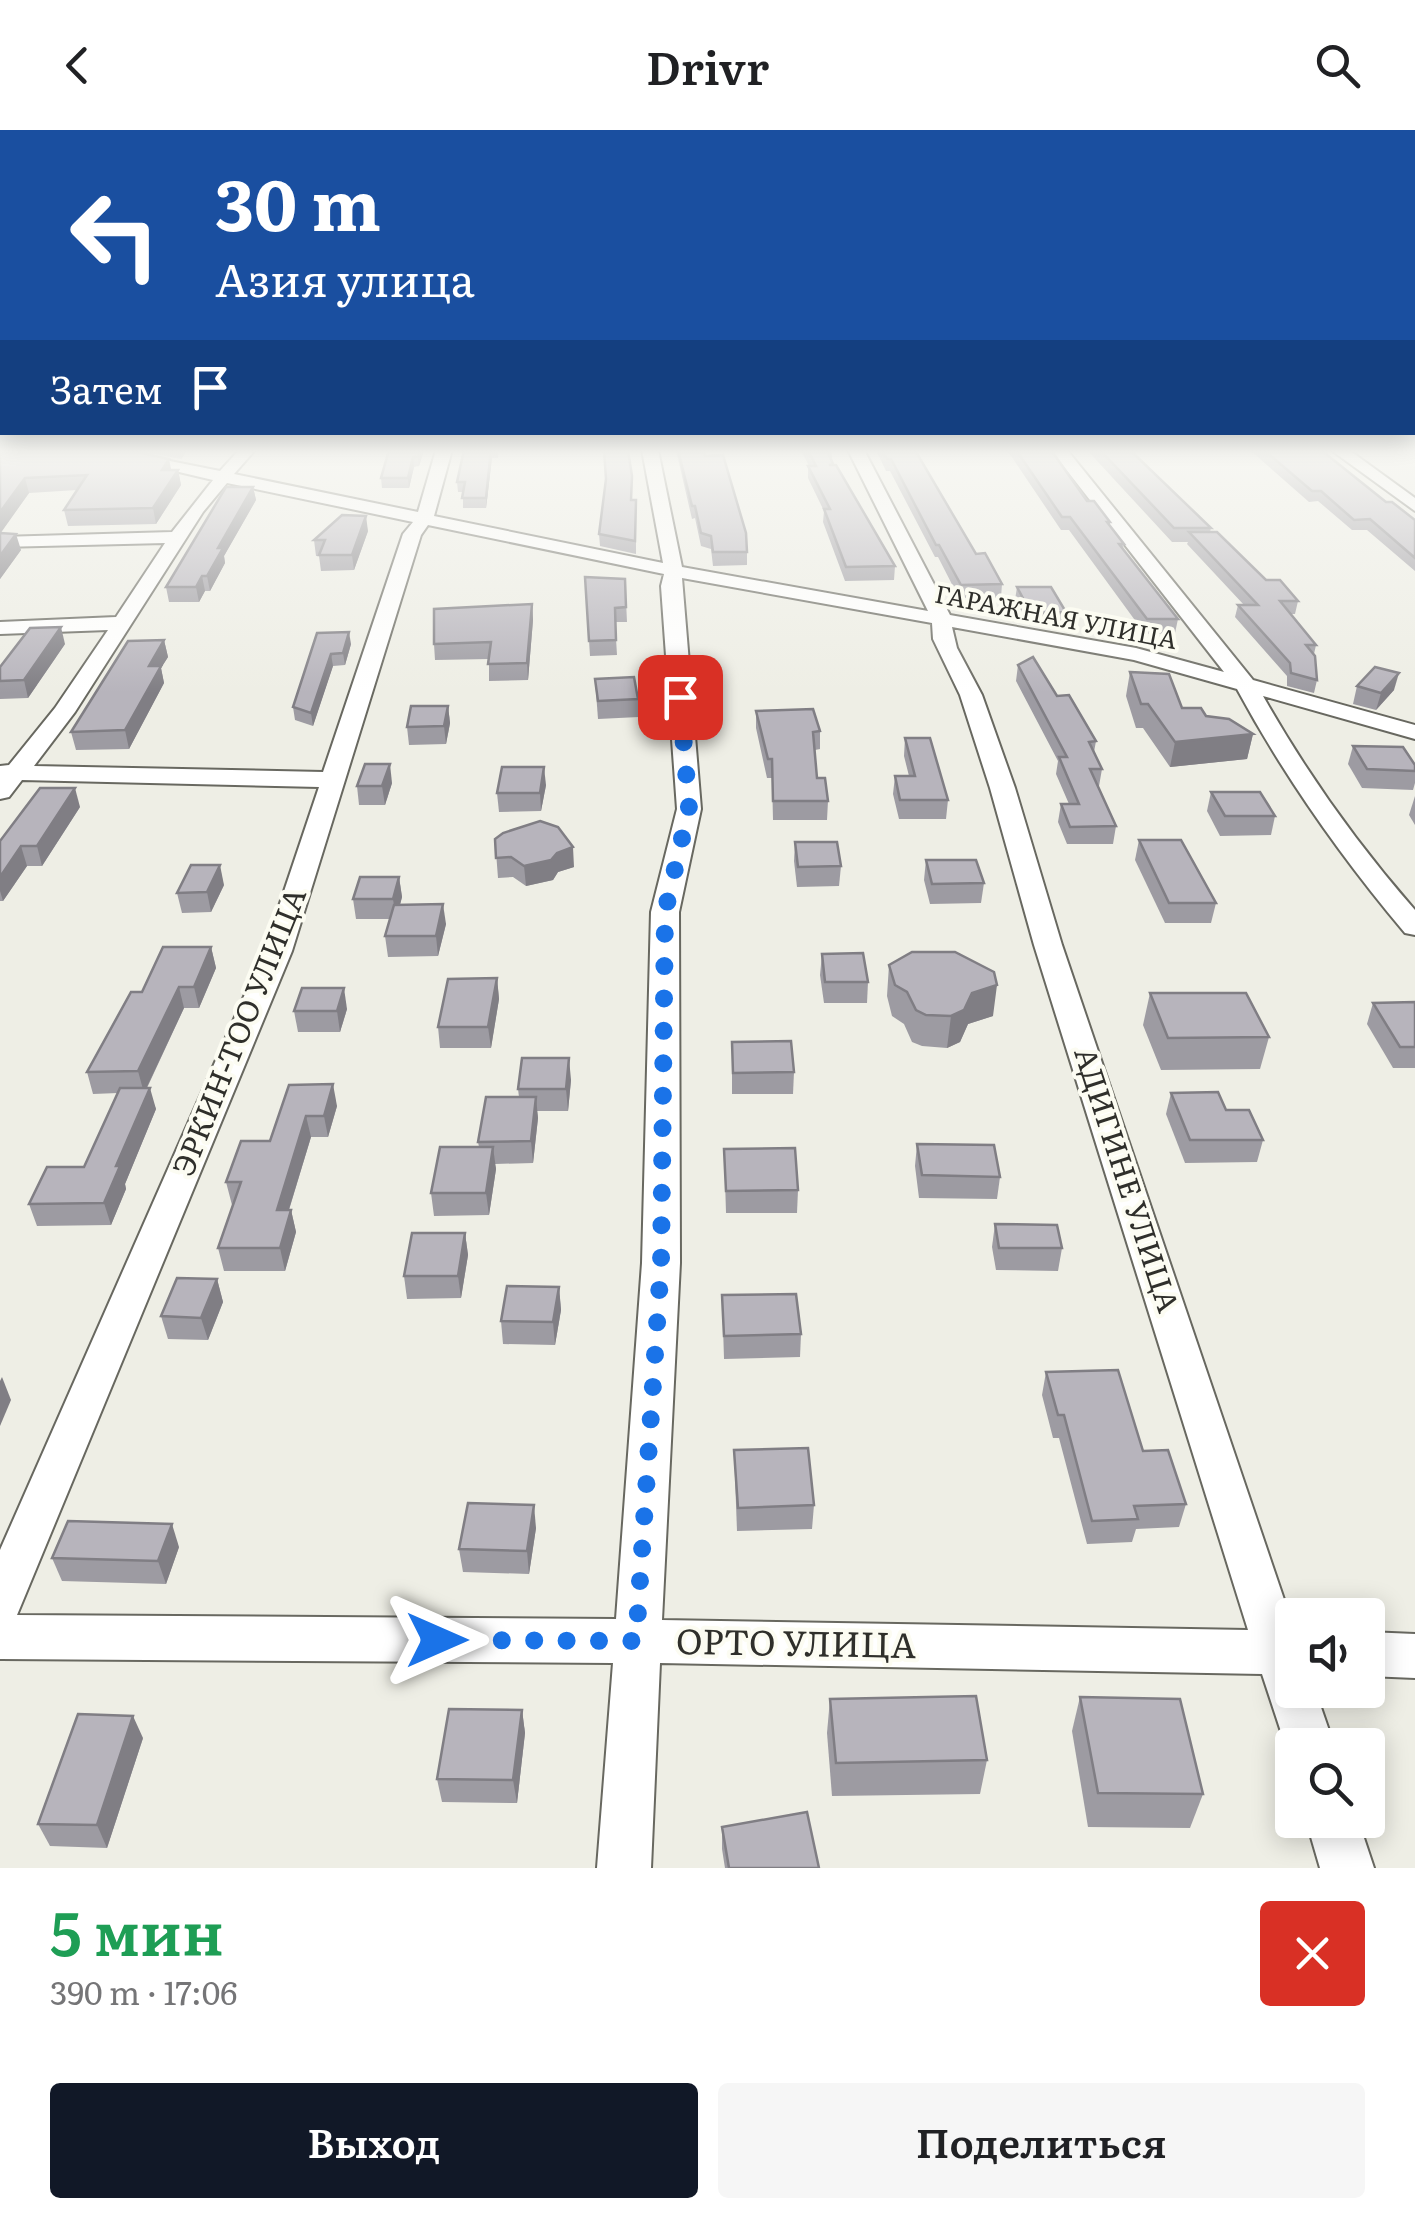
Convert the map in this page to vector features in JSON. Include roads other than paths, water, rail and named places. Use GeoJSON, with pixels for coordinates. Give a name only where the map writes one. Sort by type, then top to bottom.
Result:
{"type":"FeatureCollection","features":[{"type":"Feature","properties":{"kind":"street"},"geometry":{"type":"LineString","coordinates":[[5,779],[64,712],[182,531]]}},
{"type":"Feature","properties":{"kind":"street","name":"ЭРКИН-ТОО УЛИЦА"},"geometry":{"type":"LineString","coordinates":[[0,1602],[278,951],[414,531]]}},
{"type":"Feature","properties":{"kind":"street","name":"ГАРАЖНАЯ УЛИЦА"},"geometry":{"type":"LineString","coordinates":[[493,531],[674,571],[1136,654],[1415,732]]}},
{"type":"Feature","properties":{"kind":"street"},"geometry":{"type":"LineString","coordinates":[[624,1868],[661,1264],[665,912],[689,808],[670,586],[674,571],[666,531]]}},
{"type":"Feature","properties":{"kind":"street","name":"АДИГИНЕ УЛИЦА"},"geometry":{"type":"LineString","coordinates":[[897,531],[942,619],[939,633],[967,682],[1025,853],[1048,945],[1275,1620]]}},
{"type":"Feature","properties":{"kind":"street"},"geometry":{"type":"LineString","coordinates":[[1123,531],[1245,684],[1277,742],[1343,838],[1415,927]]}},
{"type":"Feature","properties":{"kind":"street"},"geometry":{"type":"LineString","coordinates":[[0,542],[178,537]]}},
{"type":"Feature","properties":{"kind":"street"},"geometry":{"type":"LineString","coordinates":[[0,628],[121,623]]}},
{"type":"Feature","properties":{"kind":"street"},"geometry":{"type":"LineString","coordinates":[[5,779],[336,780]]}},
{"type":"Feature","properties":{"kind":"street","name":"ОРТО УЛИЦА"},"geometry":{"type":"LineString","coordinates":[[0,1637],[636,1641],[1275,1653]]}},
{"type":"Feature","properties":{"kind":"street"},"geometry":{"type":"LineString","coordinates":[[1385,1655],[1415,1656]]}},
{"type":"Feature","properties":{"kind":"street"},"geometry":{"type":"LineString","coordinates":[[1338,1838],[1347,1868]]}}]}
